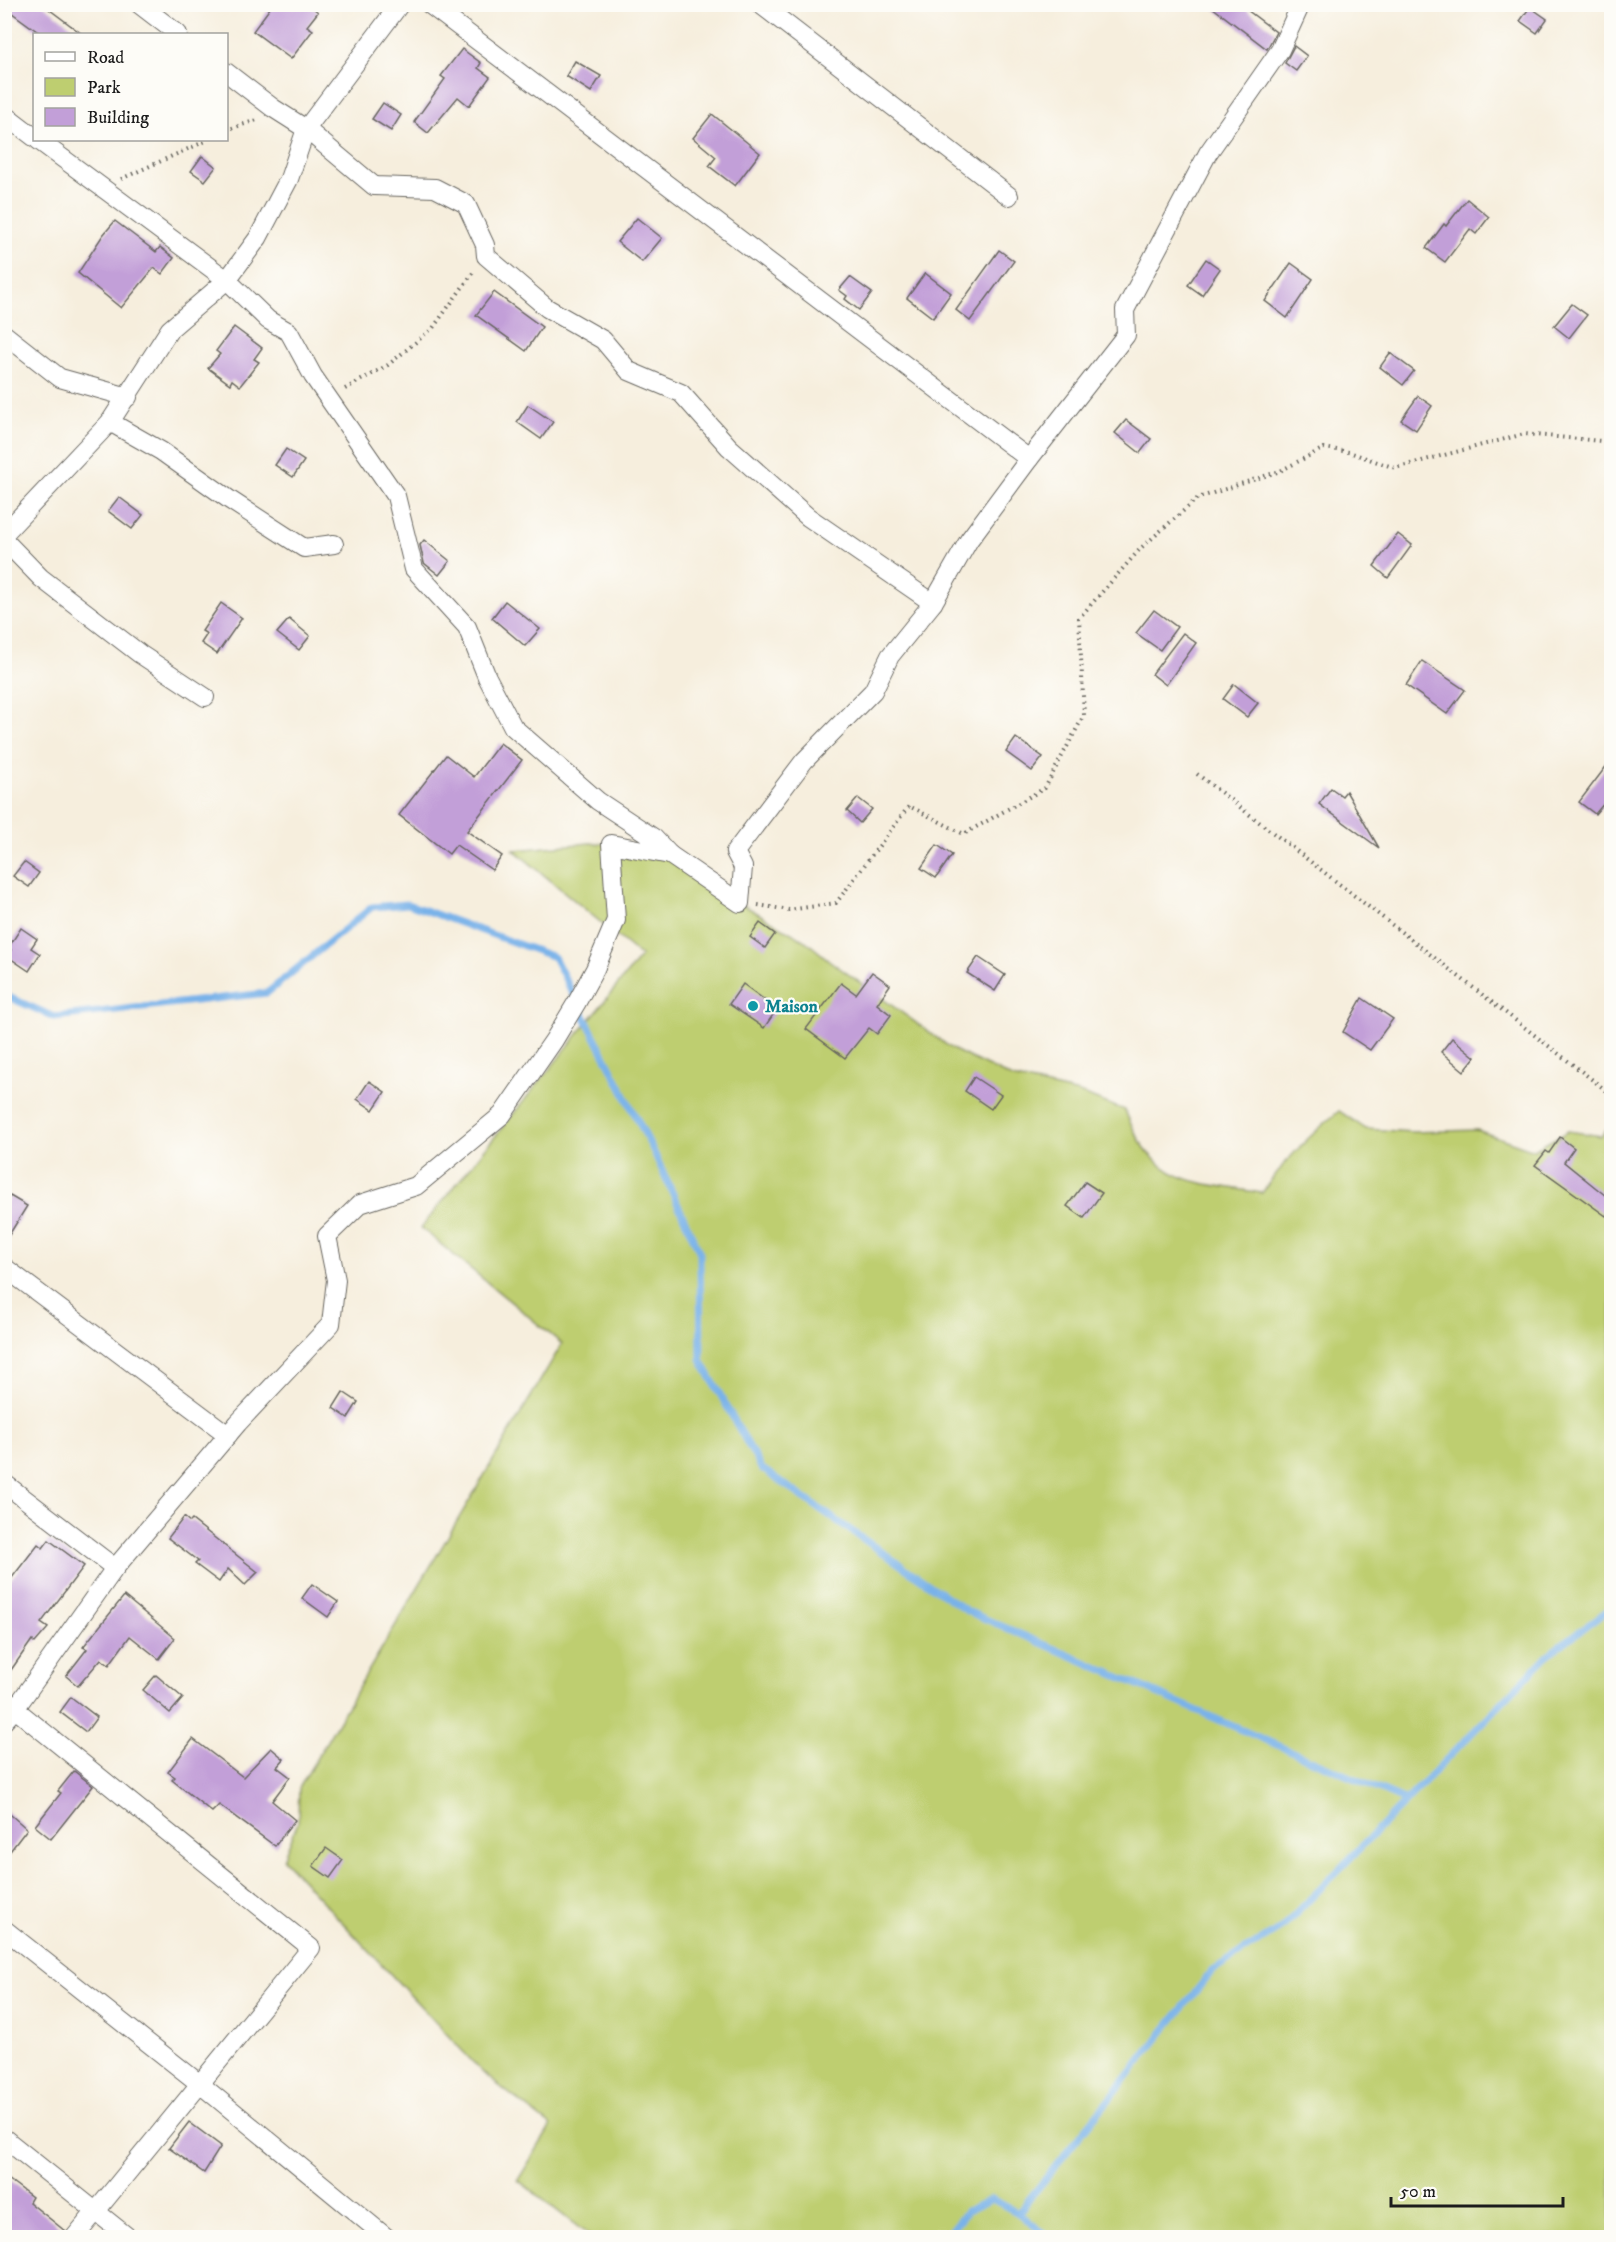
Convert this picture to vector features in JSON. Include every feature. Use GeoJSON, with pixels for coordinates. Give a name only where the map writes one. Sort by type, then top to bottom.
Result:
{"type":"FeatureCollection","features":[{"type":"Feature","properties":{"kind":"street"},"geometry":{"type":"LineString","coordinates":[[139,4],[177,33]]}},
{"type":"Feature","properties":{"kind":"street"},"geometry":{"type":"LineString","coordinates":[[4,534],[110,422],[170,329],[227,280],[258,238],[289,179],[306,129],[400,4]]}},
{"type":"Feature","properties":{"kind":"street"},"geometry":{"type":"LineString","coordinates":[[429,4],[1029,459]]}},
{"type":"Feature","properties":{"kind":"street"},"geometry":{"type":"LineString","coordinates":[[760,4],[1009,196]]}},
{"type":"Feature","properties":{"kind":"street"},"geometry":{"type":"LineString","coordinates":[[39,141],[227,280],[267,320],[289,332],[313,376],[396,496],[414,569],[467,627],[487,677],[513,727],[598,801],[654,838],[670,855],[740,903],[743,867],[735,852],[804,761],[873,691],[890,656],[933,603],[969,540],[1126,335],[1125,310],[1208,153],[1280,50],[1301,4]]}},
{"type":"Feature","properties":{"kind":"street"},"geometry":{"type":"LineString","coordinates":[[228,74],[273,108],[306,129],[374,186],[435,188],[466,204],[485,245],[486,256],[547,308],[603,340],[628,371],[681,393],[729,447],[808,517],[933,603]]}},
{"type":"Feature","properties":{"kind":"street"},"geometry":{"type":"LineString","coordinates":[[4,114],[33,136]]}},
{"type":"Feature","properties":{"kind":"street"},"geometry":{"type":"LineString","coordinates":[[4,334],[60,378],[128,397]]}},
{"type":"Feature","properties":{"kind":"street"},"geometry":{"type":"LineString","coordinates":[[110,422],[161,451],[230,500],[304,548],[334,544]]}},
{"type":"Feature","properties":{"kind":"street"},"geometry":{"type":"LineString","coordinates":[[4,540],[41,578],[84,612],[140,654],[205,697]]}},
{"type":"Feature","properties":{"kind":"street"},"geometry":{"type":"LineString","coordinates":[[74,2238],[312,1948],[8,1710],[114,1568],[228,1435],[330,1324],[336,1280],[327,1236],[360,1204],[416,1186],[502,1115],[554,1040],[595,969],[616,920],[611,844],[670,855]]}},
{"type":"Feature","properties":{"kind":"street"},"geometry":{"type":"LineString","coordinates":[[4,1267],[228,1435]]}},
{"type":"Feature","properties":{"kind":"street"},"geometry":{"type":"LineString","coordinates":[[4,1483],[114,1568]]}},
{"type":"Feature","properties":{"kind":"street"},"geometry":{"type":"LineString","coordinates":[[4,1929],[200,2084],[387,2238]]}},
{"type":"Feature","properties":{"kind":"street"},"geometry":{"type":"LineString","coordinates":[[4,2138],[129,2238]]}},
{"type":"Feature","properties":{"kind":"path"},"geometry":{"type":"LineString","coordinates":[[228,129],[253,122],[273,108]]}},
{"type":"Feature","properties":{"kind":"path"},"geometry":{"type":"LineString","coordinates":[[101,187],[206,141]]}},
{"type":"Feature","properties":{"kind":"path"},"geometry":{"type":"LineString","coordinates":[[329,398],[388,365],[433,328],[486,256]]}},
{"type":"Feature","properties":{"kind":"path"},"geometry":{"type":"LineString","coordinates":[[740,903],[789,910],[837,903],[909,806],[964,834],[1045,788],[1084,715],[1079,618],[1141,548],[1198,498],[1280,471],[1323,448],[1349,452],[1395,468],[1524,434],[1611,442]]}},
{"type":"Feature","properties":{"kind":"path"},"geometry":{"type":"LineString","coordinates":[[1197,774],[1611,1095]]}},
{"type":"Feature","properties":{"kind":"green space"},"geometry":{"type":"Polygon","coordinates":[[[590,843],[611,844],[670,855],[740,903],[807,942],[954,1050],[1012,1078],[1079,1093],[1125,1110],[1136,1135],[1149,1153],[1178,1176],[1196,1182],[1262,1193],[1298,1149],[1339,1111],[1366,1129],[1413,1132],[1477,1130],[1534,1150],[1568,1131],[1601,1136],[1611,1124],[1611,2237],[591,2237],[518,2180],[551,2126],[484,2074],[283,1859],[298,1822],[299,1788],[562,1344],[421,1228],[641,956],[514,850],[590,843]]]}},
{"type":"Feature","properties":{"kind":"building"},"geometry":{"type":"Polygon","coordinates":[[[4,4],[42,4],[81,33],[40,33],[4,7],[4,4]]]}},
{"type":"Feature","properties":{"kind":"building"},"geometry":{"type":"Polygon","coordinates":[[[273,4],[308,4],[318,12],[307,26],[313,30],[291,59],[253,31],[273,4]]]}},
{"type":"Feature","properties":{"kind":"building"},"geometry":{"type":"Polygon","coordinates":[[[1208,4],[1239,4],[1276,32],[1267,49],[1208,4]]]}},
{"type":"Feature","properties":{"kind":"building"},"geometry":{"type":"Polygon","coordinates":[[[1530,7],[1547,19],[1537,33],[1520,21],[1530,7]]]}},
{"type":"Feature","properties":{"kind":"building"},"geometry":{"type":"Polygon","coordinates":[[[1294,46],[1307,56],[1296,71],[1285,63],[1294,46]]]}},
{"type":"Feature","properties":{"kind":"building"},"geometry":{"type":"Polygon","coordinates":[[[462,49],[481,63],[478,68],[490,77],[469,106],[458,97],[428,133],[414,122],[445,79],[441,76],[462,49]]]}},
{"type":"Feature","properties":{"kind":"building"},"geometry":{"type":"Polygon","coordinates":[[[575,61],[601,76],[591,92],[566,76],[575,61]]]}},
{"type":"Feature","properties":{"kind":"building"},"geometry":{"type":"Polygon","coordinates":[[[383,103],[401,115],[391,131],[372,119],[383,103]]]}},
{"type":"Feature","properties":{"kind":"building"},"geometry":{"type":"Polygon","coordinates":[[[712,114],[760,153],[735,186],[709,166],[716,157],[693,138],[712,114]]]}},
{"type":"Feature","properties":{"kind":"building"},"geometry":{"type":"Polygon","coordinates":[[[202,156],[216,167],[205,181],[191,171],[202,156]]]}},
{"type":"Feature","properties":{"kind":"building"},"geometry":{"type":"Polygon","coordinates":[[[1467,199],[1489,217],[1476,234],[1470,229],[1445,262],[1426,248],[1467,199]]]}},
{"type":"Feature","properties":{"kind":"building"},"geometry":{"type":"Polygon","coordinates":[[[637,218],[662,238],[642,262],[617,242],[637,218]]]}},
{"type":"Feature","properties":{"kind":"building"},"geometry":{"type":"Polygon","coordinates":[[[115,221],[156,252],[160,247],[174,258],[162,274],[154,268],[121,308],[78,273],[115,221]]]}},
{"type":"Feature","properties":{"kind":"building"},"geometry":{"type":"Polygon","coordinates":[[[999,250],[1014,261],[970,321],[956,310],[999,250]]]}},
{"type":"Feature","properties":{"kind":"building"},"geometry":{"type":"Polygon","coordinates":[[[1206,259],[1220,269],[1202,295],[1188,285],[1206,259]]]}},
{"type":"Feature","properties":{"kind":"building"},"geometry":{"type":"Polygon","coordinates":[[[1291,263],[1313,279],[1287,318],[1265,301],[1291,263]]]}},
{"type":"Feature","properties":{"kind":"building"},"geometry":{"type":"Polygon","coordinates":[[[925,273],[951,293],[933,318],[907,298],[925,273]]]}},
{"type":"Feature","properties":{"kind":"building"},"geometry":{"type":"Polygon","coordinates":[[[850,277],[872,293],[859,310],[845,299],[847,296],[839,290],[850,277]]]}},
{"type":"Feature","properties":{"kind":"building"},"geometry":{"type":"Polygon","coordinates":[[[494,292],[542,327],[526,351],[476,315],[494,292]]]}},
{"type":"Feature","properties":{"kind":"building"},"geometry":{"type":"Polygon","coordinates":[[[1572,304],[1587,315],[1569,338],[1554,326],[1572,304]]]}},
{"type":"Feature","properties":{"kind":"building"},"geometry":{"type":"Polygon","coordinates":[[[234,327],[262,348],[254,359],[259,362],[240,386],[232,380],[230,384],[208,368],[220,354],[216,351],[234,327]]]}},
{"type":"Feature","properties":{"kind":"building"},"geometry":{"type":"Polygon","coordinates":[[[1390,353],[1414,371],[1403,385],[1380,367],[1390,353]]]}},
{"type":"Feature","properties":{"kind":"building"},"geometry":{"type":"Polygon","coordinates":[[[1418,396],[1432,406],[1416,430],[1401,420],[1418,396]]]}},
{"type":"Feature","properties":{"kind":"building"},"geometry":{"type":"Polygon","coordinates":[[[528,405],[553,422],[541,439],[517,422],[528,405]]]}},
{"type":"Feature","properties":{"kind":"building"},"geometry":{"type":"Polygon","coordinates":[[[1126,420],[1151,439],[1140,453],[1115,433],[1126,420]]]}},
{"type":"Feature","properties":{"kind":"building"},"geometry":{"type":"Polygon","coordinates":[[[286,449],[304,461],[293,477],[275,465],[286,449]]]}},
{"type":"Feature","properties":{"kind":"building"},"geometry":{"type":"Polygon","coordinates":[[[119,497],[143,515],[132,529],[108,511],[119,497]]]}},
{"type":"Feature","properties":{"kind":"building"},"geometry":{"type":"Polygon","coordinates":[[[1398,534],[1412,545],[1388,578],[1374,566],[1398,534]]]}},
{"type":"Feature","properties":{"kind":"building"},"geometry":{"type":"Polygon","coordinates":[[[424,540],[450,561],[439,575],[424,563],[420,545],[424,540]]]}},
{"type":"Feature","properties":{"kind":"building"},"geometry":{"type":"Polygon","coordinates":[[[505,601],[540,629],[525,646],[492,618],[505,601]]]}},
{"type":"Feature","properties":{"kind":"building"},"geometry":{"type":"Polygon","coordinates":[[[221,603],[242,618],[217,654],[201,643],[207,634],[202,631],[221,603]]]}},
{"type":"Feature","properties":{"kind":"building"},"geometry":{"type":"Polygon","coordinates":[[[1154,610],[1177,627],[1160,650],[1136,633],[1154,610]]]}},
{"type":"Feature","properties":{"kind":"building"},"geometry":{"type":"Polygon","coordinates":[[[289,619],[310,636],[299,650],[277,633],[289,619]]]}},
{"type":"Feature","properties":{"kind":"building"},"geometry":{"type":"Polygon","coordinates":[[[1183,633],[1196,643],[1166,685],[1152,674],[1183,633]]]}},
{"type":"Feature","properties":{"kind":"building"},"geometry":{"type":"Polygon","coordinates":[[[1422,661],[1465,690],[1447,714],[1406,685],[1422,661]]]}},
{"type":"Feature","properties":{"kind":"building"},"geometry":{"type":"Polygon","coordinates":[[[1234,684],[1258,703],[1247,717],[1223,699],[1234,684]]]}},
{"type":"Feature","properties":{"kind":"building"},"geometry":{"type":"Polygon","coordinates":[[[1016,738],[1043,757],[1032,771],[1006,752],[1016,738]]]}},
{"type":"Feature","properties":{"kind":"building"},"geometry":{"type":"Polygon","coordinates":[[[500,743],[522,760],[467,831],[502,856],[492,870],[456,845],[449,854],[399,815],[446,755],[474,777],[500,743]]]}},
{"type":"Feature","properties":{"kind":"building"},"geometry":{"type":"Polygon","coordinates":[[[1611,760],[1611,795],[1595,814],[1579,802],[1611,760]]]}},
{"type":"Feature","properties":{"kind":"building"},"geometry":{"type":"Polygon","coordinates":[[[1331,788],[1342,796],[1346,791],[1379,848],[1319,804],[1331,788]]]}},
{"type":"Feature","properties":{"kind":"building"},"geometry":{"type":"Polygon","coordinates":[[[858,798],[872,809],[860,823],[847,811],[858,798]]]}},
{"type":"Feature","properties":{"kind":"building"},"geometry":{"type":"Polygon","coordinates":[[[937,845],[952,855],[936,878],[921,868],[937,845]]]}},
{"type":"Feature","properties":{"kind":"building"},"geometry":{"type":"Polygon","coordinates":[[[24,862],[39,873],[29,887],[13,876],[24,862]]]}},
{"type":"Feature","properties":{"kind":"building"},"geometry":{"type":"Polygon","coordinates":[[[760,923],[775,934],[765,948],[750,937],[760,923]]]}},
{"type":"Feature","properties":{"kind":"building"},"geometry":{"type":"Polygon","coordinates":[[[21,928],[37,939],[31,948],[40,954],[29,971],[7,956],[11,950],[8,948],[21,928]]]}},
{"type":"Feature","properties":{"kind":"building"},"geometry":{"type":"Polygon","coordinates":[[[978,957],[1005,975],[995,991],[967,973],[978,957]]]}},
{"type":"Feature","properties":{"kind":"building"},"geometry":{"type":"Polygon","coordinates":[[[872,972],[890,985],[877,1004],[891,1015],[877,1034],[869,1028],[845,1058],[806,1029],[841,983],[856,994],[872,972]]]}},
{"type":"Feature","properties":{"kind":"building","name":"Maison"},"geometry":{"type":"Polygon","coordinates":[[[743,984],[777,1009],[764,1028],[729,1004],[743,984]]]}},
{"type":"Feature","properties":{"kind":"building"},"geometry":{"type":"Polygon","coordinates":[[[1362,998],[1393,1019],[1370,1050],[1343,1032],[1362,998]]]}},
{"type":"Feature","properties":{"kind":"building"},"geometry":{"type":"Polygon","coordinates":[[[1452,1038],[1475,1057],[1464,1071],[1441,1052],[1452,1038]]]}},
{"type":"Feature","properties":{"kind":"building"},"geometry":{"type":"Polygon","coordinates":[[[974,1077],[1001,1095],[991,1109],[965,1091],[974,1077]]]}},
{"type":"Feature","properties":{"kind":"building"},"geometry":{"type":"Polygon","coordinates":[[[369,1081],[385,1092],[373,1110],[357,1099],[369,1081]]]}},
{"type":"Feature","properties":{"kind":"building"},"geometry":{"type":"Polygon","coordinates":[[[1560,1137],[1574,1148],[1564,1162],[1611,1200],[1611,1209],[1606,1216],[1535,1165],[1546,1151],[1549,1153],[1560,1137]]]}},
{"type":"Feature","properties":{"kind":"building"},"geometry":{"type":"Polygon","coordinates":[[[1085,1182],[1102,1193],[1084,1218],[1067,1206],[1085,1182]]]}},
{"type":"Feature","properties":{"kind":"building"},"geometry":{"type":"Polygon","coordinates":[[[10,1196],[27,1206],[4,1243],[4,1205],[10,1196]]]}},
{"type":"Feature","properties":{"kind":"building"},"geometry":{"type":"Polygon","coordinates":[[[343,1392],[358,1402],[348,1418],[333,1408],[343,1392]]]}},
{"type":"Feature","properties":{"kind":"building"},"geometry":{"type":"Polygon","coordinates":[[[184,1517],[190,1522],[192,1520],[258,1572],[245,1585],[228,1569],[219,1582],[195,1564],[198,1561],[168,1538],[184,1517]]]}},
{"type":"Feature","properties":{"kind":"building"},"geometry":{"type":"Polygon","coordinates":[[[49,1540],[84,1566],[41,1623],[48,1628],[35,1643],[32,1640],[4,1680],[4,1588],[38,1544],[43,1548],[49,1540]]]}},
{"type":"Feature","properties":{"kind":"building"},"geometry":{"type":"Polygon","coordinates":[[[312,1584],[338,1602],[328,1617],[302,1598],[312,1584]]]}},
{"type":"Feature","properties":{"kind":"building"},"geometry":{"type":"Polygon","coordinates":[[[124,1596],[175,1638],[159,1659],[130,1636],[109,1665],[101,1659],[78,1686],[66,1676],[87,1649],[83,1647],[124,1596]]]}},
{"type":"Feature","properties":{"kind":"building"},"geometry":{"type":"Polygon","coordinates":[[[156,1675],[183,1698],[170,1713],[143,1690],[156,1675]]]}},
{"type":"Feature","properties":{"kind":"building"},"geometry":{"type":"Polygon","coordinates":[[[71,1697],[97,1717],[86,1732],[60,1712],[71,1697]]]}},
{"type":"Feature","properties":{"kind":"building"},"geometry":{"type":"Polygon","coordinates":[[[193,1739],[243,1777],[271,1748],[284,1759],[277,1767],[290,1777],[272,1801],[295,1820],[275,1846],[219,1805],[212,1812],[172,1780],[175,1777],[168,1772],[193,1739]]]}},
{"type":"Feature","properties":{"kind":"building"},"geometry":{"type":"Polygon","coordinates":[[[74,1771],[93,1786],[51,1839],[35,1826],[61,1793],[58,1791],[74,1771]]]}},
{"type":"Feature","properties":{"kind":"building"},"geometry":{"type":"Polygon","coordinates":[[[4,1809],[27,1829],[4,1859],[4,1809]]]}},
{"type":"Feature","properties":{"kind":"building"},"geometry":{"type":"Polygon","coordinates":[[[326,1848],[343,1860],[330,1878],[313,1866],[326,1848]]]}},
{"type":"Feature","properties":{"kind":"building"},"geometry":{"type":"Polygon","coordinates":[[[189,2122],[221,2146],[204,2173],[169,2148],[189,2122]]]}},
{"type":"Feature","properties":{"kind":"building"},"geometry":{"type":"Polygon","coordinates":[[[4,2176],[32,2197],[29,2202],[65,2231],[63,2238],[4,2238],[4,2176]]]}},
{"type":"Feature","properties":{"kind":"waterway"},"geometry":{"type":"LineString","coordinates":[[4,995],[54,1017],[267,993],[372,907],[408,904],[554,957],[652,1148],[700,1253],[701,1360],[761,1468],[967,1611],[1406,1801]]}},
{"type":"Feature","properties":{"kind":"waterway"},"geometry":{"type":"LineString","coordinates":[[1050,2238],[1018,2213],[1213,1970],[1284,1926],[1549,1654],[1612,1607]]}},
{"type":"Feature","properties":{"kind":"waterway"},"geometry":{"type":"LineString","coordinates":[[945,2238],[967,2211],[992,2199],[1018,2213]]}},
{"type":"Feature","properties":{"kind":"place","name":"Maison"},"geometry":{"type":"Point","coordinates":[753,1006]}}]}
